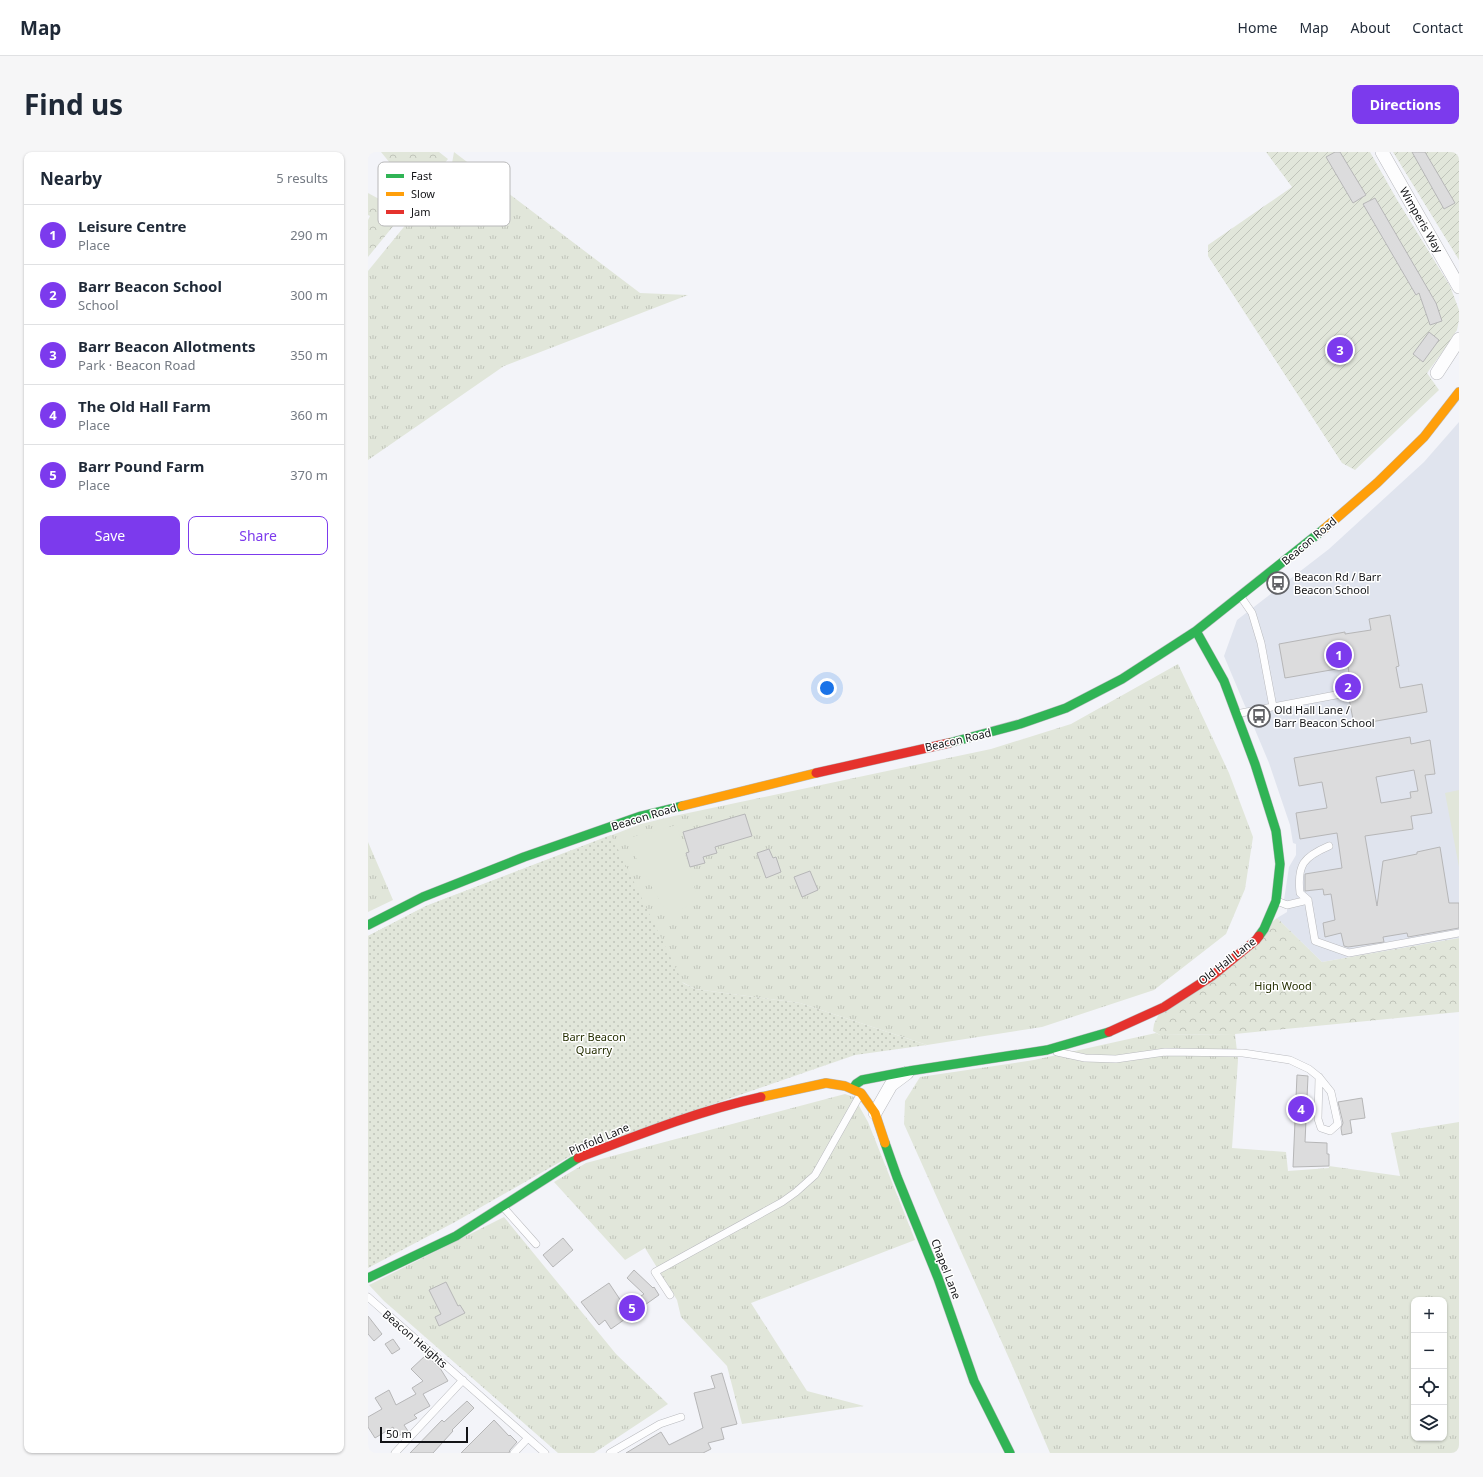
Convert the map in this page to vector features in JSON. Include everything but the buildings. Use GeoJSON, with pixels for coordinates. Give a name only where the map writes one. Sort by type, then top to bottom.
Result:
{"type":"FeatureCollection","features":[{"type":"Feature","properties":{"kind":"street","name":"Wimperis Way"},"geometry":{"type":"LineString","coordinates":[[1382,152],[1459,287]]}},
{"type":"Feature","properties":{"kind":"street"},"geometry":{"type":"LineString","coordinates":[[1437,373],[1459,339]]}},
{"type":"Feature","properties":{"kind":"street","name":"Beacon Road"},"geometry":{"type":"LineString","coordinates":[[368,925],[430,894],[524,857],[641,816],[831,769],[974,737],[1020,724],[1066,708],[1122,679],[1196,631],[1241,596],[1323,530],[1377,483],[1424,437],[1459,392]]}},
{"type":"Feature","properties":{"kind":"street","name":"Old Hall Lane"},"geometry":{"type":"LineString","coordinates":[[857,1091],[856,1084],[862,1080],[909,1071],[1047,1050],[1115,1030],[1164,1007],[1212,976],[1256,940],[1264,929],[1276,901],[1280,864],[1276,831],[1255,764],[1224,682],[1196,631]]}},
{"type":"Feature","properties":{"kind":"street","name":"Old Hall Lane"},"geometry":{"type":"LineString","coordinates":[[875,1112],[891,1085],[909,1071]]}},
{"type":"Feature","properties":{"kind":"street","name":"Pinfold Lane"},"geometry":{"type":"LineString","coordinates":[[368,1278],[456,1236],[576,1159],[668,1124],[726,1105],[826,1083],[845,1086],[857,1091]]}},
{"type":"Feature","properties":{"kind":"street","name":"Chapel Lane"},"geometry":{"type":"LineString","coordinates":[[857,1091],[875,1112],[897,1177],[938,1278],[974,1381],[1010,1453]]}},
{"type":"Feature","properties":{"kind":"lane"},"geometry":{"type":"LineString","coordinates":[[1241,596],[1252,613],[1260,643],[1272,707]]}},
{"type":"Feature","properties":{"kind":"lane"},"geometry":{"type":"LineString","coordinates":[[1236,714],[1340,694]]}},
{"type":"Feature","properties":{"kind":"lane"},"geometry":{"type":"LineString","coordinates":[[1329,846],[1316,851],[1301,867],[1299,880],[1300,893],[1308,900],[1315,941],[1349,953],[1459,933]]}},
{"type":"Feature","properties":{"kind":"lane"},"geometry":{"type":"LineString","coordinates":[[1276,901],[1287,905],[1308,900]]}},
{"type":"Feature","properties":{"kind":"lane"},"geometry":{"type":"LineString","coordinates":[[1047,1050],[1085,1058],[1116,1059],[1165,1052],[1243,1053],[1290,1060],[1309,1068],[1319,1077],[1331,1092],[1338,1124],[1330,1131],[1321,1128],[1318,1118],[1319,1077]]}},
{"type":"Feature","properties":{"kind":"lane"},"geometry":{"type":"LineString","coordinates":[[670,1296],[655,1272],[782,1202],[816,1175],[857,1091]]}},
{"type":"Feature","properties":{"kind":"lane"},"geometry":{"type":"LineString","coordinates":[[503,1207],[536,1244]]}},
{"type":"Feature","properties":{"kind":"lane","name":"Beacon Heights"},"geometry":{"type":"LineString","coordinates":[[368,1297],[545,1453]]}},
{"type":"Feature","properties":{"kind":"lane"},"geometry":{"type":"LineString","coordinates":[[395,1453],[463,1380]]}},
{"type":"Feature","properties":{"kind":"lane"},"geometry":{"type":"LineString","coordinates":[[610,1453],[660,1424],[681,1417]]}},
{"type":"Feature","properties":{"kind":"lane"},"geometry":{"type":"LineString","coordinates":[[514,1453],[528,1438]]}},
{"type":"Feature","properties":{"kind":"shaded area"},"geometry":{"type":"Polygon","coordinates":[[[1459,422],[1459,938],[1322,962],[1277,918],[1287,912],[1287,905],[1284,900],[1289,867],[1296,855],[1296,844],[1293,843],[1290,825],[1269,763],[1224,656],[1237,620],[1329,549],[1424,462],[1459,422]]]}},
{"type":"Feature","properties":{"kind":"green space"},"geometry":{"type":"Polygon","coordinates":[[[381,152],[439,152],[448,159],[446,162],[389,162],[381,152]]]}},
{"type":"Feature","properties":{"kind":"green space"},"geometry":{"type":"Polygon","coordinates":[[[454,152],[467,162],[452,162],[454,152]]]}},
{"type":"Feature","properties":{"kind":"green space"},"geometry":{"type":"Polygon","coordinates":[[[1266,152],[1370,152],[1396,198],[1450,286],[1459,310],[1457,330],[1427,373],[1439,390],[1355,470],[1342,463],[1208,256],[1208,245],[1292,187],[1266,152]]]}},
{"type":"Feature","properties":{"kind":"green space"},"geometry":{"type":"Polygon","coordinates":[[[1393,152],[1459,152],[1459,260],[1393,152]]]}},
{"type":"Feature","properties":{"kind":"green space"},"geometry":{"type":"Polygon","coordinates":[[[368,193],[378,198],[378,226],[393,226],[368,257],[368,220],[370,216],[368,215],[368,193]]]}},
{"type":"Feature","properties":{"kind":"green space"},"geometry":{"type":"Polygon","coordinates":[[[510,194],[640,293],[688,295],[504,366],[368,460],[368,271],[405,226],[510,226],[510,194]]]}},
{"type":"Feature","properties":{"kind":"green space"},"geometry":{"type":"Polygon","coordinates":[[[1178,664],[1229,773],[1253,837],[1245,889],[1226,934],[1154,990],[1042,1027],[927,1045],[800,1003],[695,989],[593,934],[368,936],[426,906],[641,824],[991,749],[1071,724],[1178,664]]]}},
{"type":"Feature","properties":{"kind":"green space"},"geometry":{"type":"Polygon","coordinates":[[[1459,790],[1459,867],[1445,793],[1459,790]]]}},
{"type":"Feature","properties":{"kind":"green space"},"geometry":{"type":"Polygon","coordinates":[[[677,825],[696,893],[695,898],[685,908],[680,910],[671,910],[661,904],[627,841],[635,836],[677,825]]]}},
{"type":"Feature","properties":{"kind":"green space","name":"Barr Beacon Quarry"},"geometry":{"type":"Polygon","coordinates":[[[611,835],[683,983],[695,989],[800,1003],[927,1045],[855,1055],[581,1150],[455,1222],[368,1268],[368,936],[426,906],[611,835]]]}},
{"type":"Feature","properties":{"kind":"green space"},"geometry":{"type":"Polygon","coordinates":[[[368,842],[393,900],[368,912],[368,842]]]}},
{"type":"Feature","properties":{"kind":"green space","name":"High Wood"},"geometry":{"type":"Polygon","coordinates":[[[1277,918],[1322,962],[1459,938],[1459,1012],[1235,1034],[1160,1035],[1153,1031],[1154,1024],[1159,1014],[1277,918]]]}},
{"type":"Feature","properties":{"kind":"green space"},"geometry":{"type":"Polygon","coordinates":[[[1156,1033],[1160,1035],[1235,1034],[1238,1060],[1232,1148],[1286,1152],[1288,1171],[1329,1168],[1329,1166],[1400,1176],[1391,1133],[1459,1122],[1459,1453],[1050,1453],[904,1124],[905,1101],[920,1077],[1034,1060],[1156,1033]]]}},
{"type":"Feature","properties":{"kind":"green space"},"geometry":{"type":"Polygon","coordinates":[[[845,1094],[854,1097],[868,1122],[915,1240],[751,1303],[807,1391],[864,1406],[742,1424],[727,1366],[681,1317],[677,1300],[645,1248],[625,1260],[554,1182],[586,1163],[845,1094]]]}},
{"type":"Feature","properties":{"kind":"green space"},"geometry":{"type":"Polygon","coordinates":[[[504,1217],[616,1354],[668,1404],[594,1453],[558,1453],[384,1301],[369,1285],[504,1217]]]}},
{"type":"Feature","properties":{"kind":"traffic: fast"},"geometry":{"type":"LineString","coordinates":[[949,743],[1020,724],[1066,708],[1122,679],[1196,631],[1324,529]]}},
{"type":"Feature","properties":{"kind":"traffic: fast"},"geometry":{"type":"LineString","coordinates":[[1196,631],[1224,681],[1255,764],[1276,831],[1280,864],[1276,901],[1264,929],[1259,936]]}},
{"type":"Feature","properties":{"kind":"traffic: fast"},"geometry":{"type":"LineString","coordinates":[[368,925],[423,897],[524,857],[641,816],[682,806]]}},
{"type":"Feature","properties":{"kind":"traffic: fast"},"geometry":{"type":"LineString","coordinates":[[853,1089],[856,1084],[862,1080],[909,1071],[1047,1050],[1109,1032]]}},
{"type":"Feature","properties":{"kind":"traffic: fast"},"geometry":{"type":"LineString","coordinates":[[885,1143],[897,1177],[938,1278],[974,1381],[1010,1453]]}},
{"type":"Feature","properties":{"kind":"traffic: fast"},"geometry":{"type":"LineString","coordinates":[[368,1278],[456,1236],[578,1158]]}},
{"type":"Feature","properties":{"kind":"traffic: slow"},"geometry":{"type":"LineString","coordinates":[[1324,529],[1377,483],[1424,437],[1459,392]]}},
{"type":"Feature","properties":{"kind":"traffic: slow"},"geometry":{"type":"LineString","coordinates":[[682,806],[816,773]]}},
{"type":"Feature","properties":{"kind":"traffic: slow"},"geometry":{"type":"LineString","coordinates":[[761,1097],[826,1083],[845,1086],[861,1093],[875,1113],[885,1143]]}},
{"type":"Feature","properties":{"kind":"traffic: jam"},"geometry":{"type":"LineString","coordinates":[[816,773],[949,743]]}},
{"type":"Feature","properties":{"kind":"traffic: jam"},"geometry":{"type":"LineString","coordinates":[[1109,1032],[1164,1007],[1212,976],[1259,936]]}},
{"type":"Feature","properties":{"kind":"traffic: jam"},"geometry":{"type":"LineString","coordinates":[[578,1158],[691,1116],[761,1097]]}},
{"type":"Feature","properties":{"kind":"place","name":"Barr Beacon Allotments"},"geometry":{"type":"Point","coordinates":[1340,350]}},
{"type":"Feature","properties":{"kind":"place","name":"Beacon Rd / Barr Beacon School"},"geometry":{"type":"Point","coordinates":[1278,583]}},
{"type":"Feature","properties":{"kind":"place","name":"Leisure Centre"},"geometry":{"type":"Point","coordinates":[1339,655]}},
{"type":"Feature","properties":{"kind":"place","name":"Barr Beacon School"},"geometry":{"type":"Point","coordinates":[1348,687]}},
{"type":"Feature","properties":{"kind":"place","name":"Old Hall Lane / Barr Beacon School"},"geometry":{"type":"Point","coordinates":[1259,716]}},
{"type":"Feature","properties":{"kind":"place","name":"The Old Hall Farm"},"geometry":{"type":"Point","coordinates":[1301,1109]}},
{"type":"Feature","properties":{"kind":"place","name":"Barr Pound Farm"},"geometry":{"type":"Point","coordinates":[632,1308]}}]}
